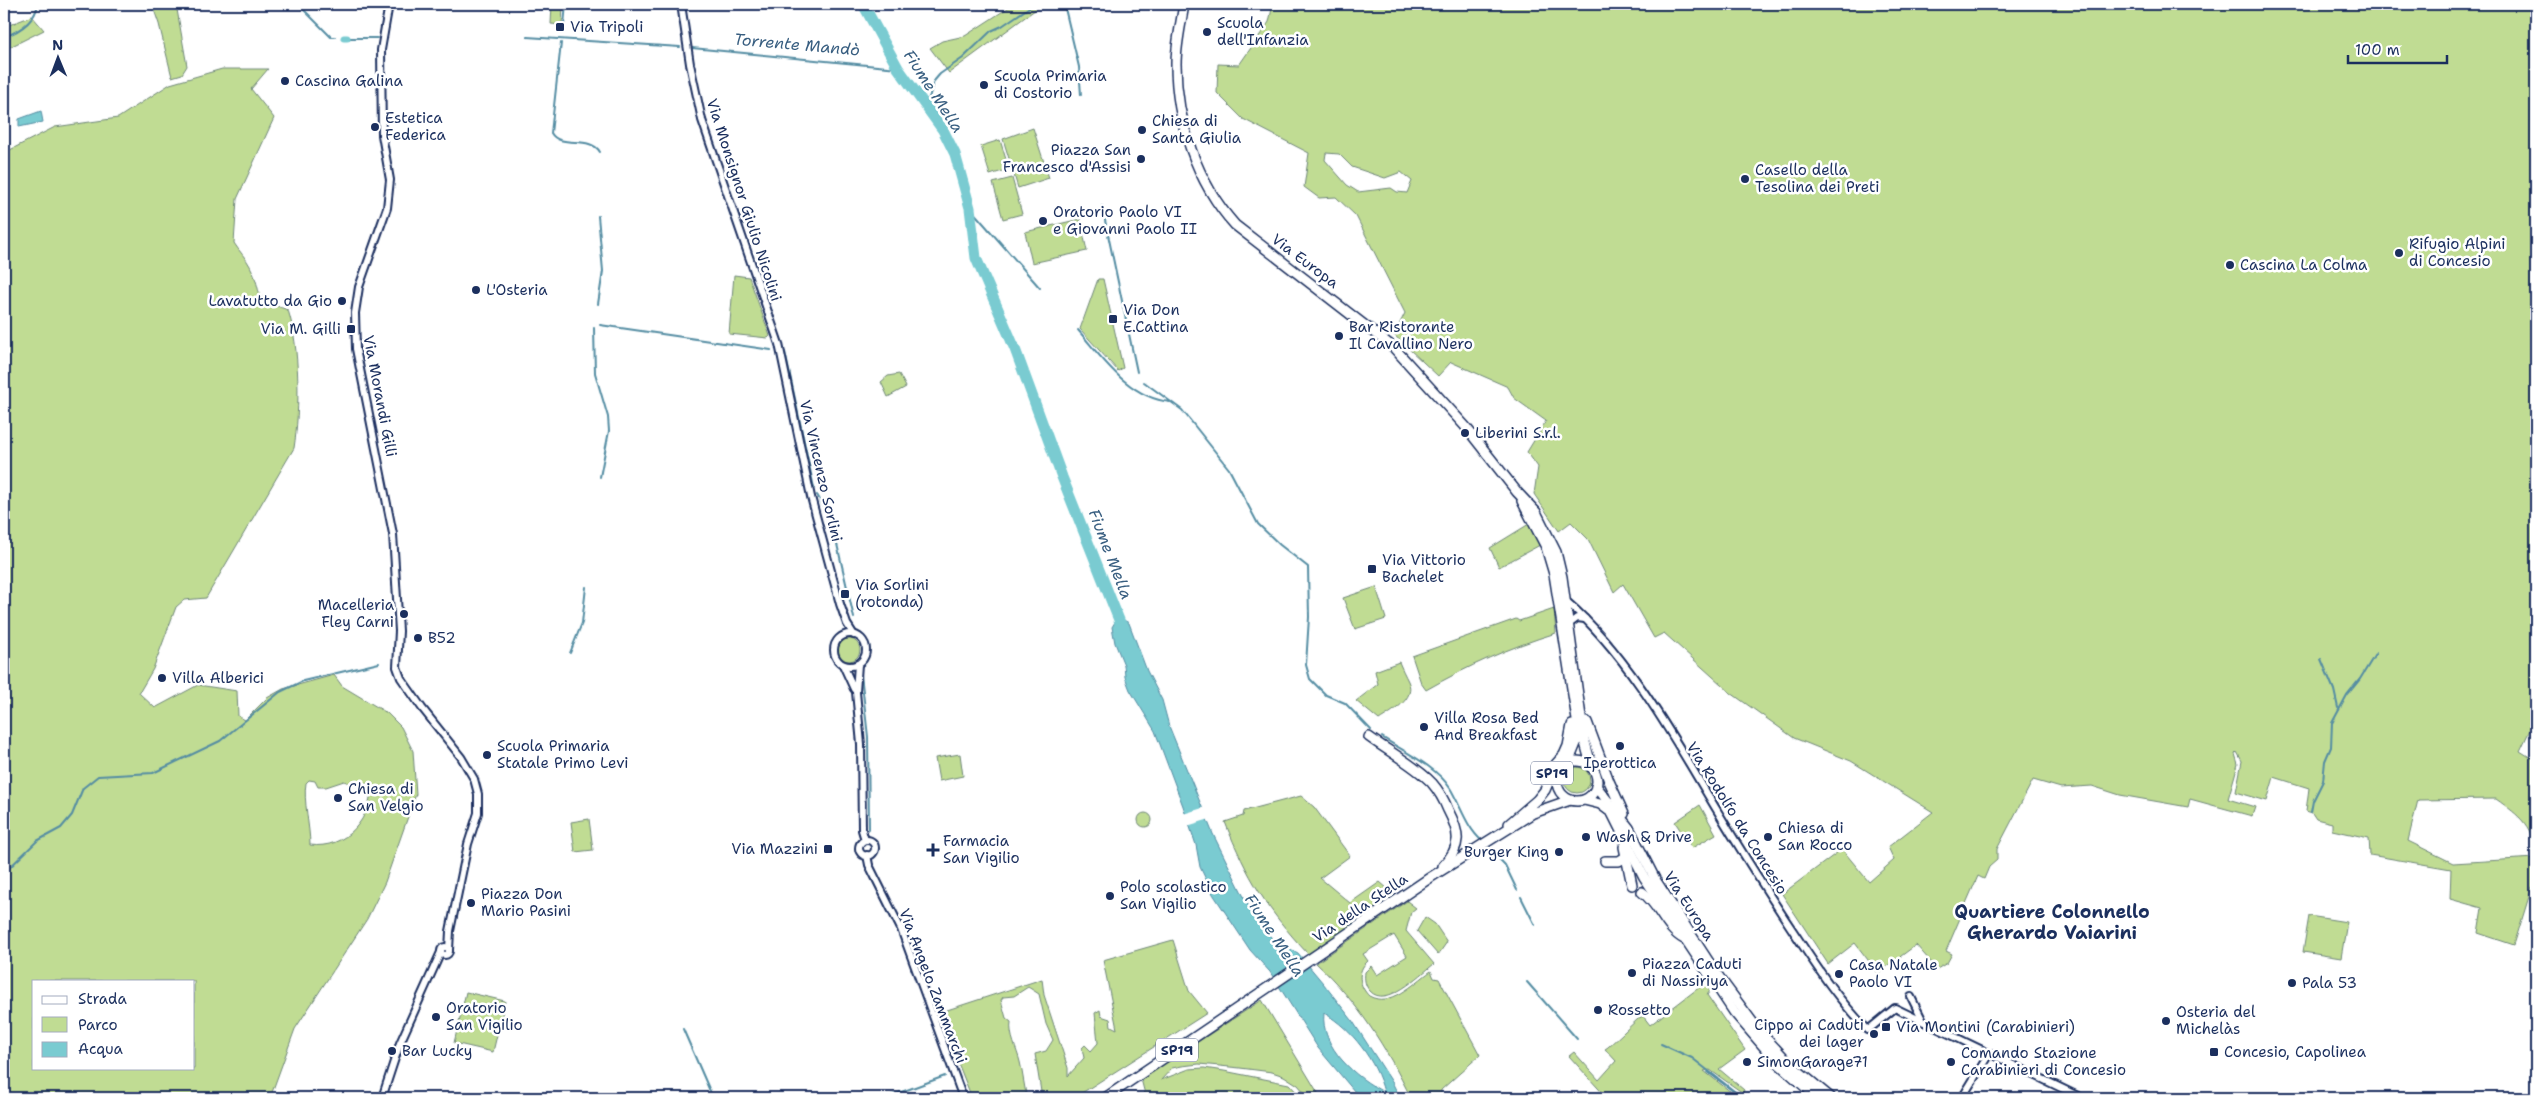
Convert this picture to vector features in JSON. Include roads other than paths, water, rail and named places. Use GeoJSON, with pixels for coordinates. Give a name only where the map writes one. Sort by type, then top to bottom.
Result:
{"type":"FeatureCollection","features":[{"type":"Feature","properties":{"kind":"main road","name":"Via Europa"},"geometry":{"type":"LineString","coordinates":[[1184,4],[1176,63],[1180,114],[1195,158],[1225,214],[1235,225],[1394,348],[1465,426],[1517,492],[1536,512],[1551,540],[1560,565],[1566,602],[1577,701],[1577,741],[1568,762],[1560,770],[1556,782]]}},
{"type":"Feature","properties":{"kind":"main road","name":"Via Europa"},"geometry":{"type":"LineString","coordinates":[[1517,492],[1541,535],[1550,559],[1586,749],[1592,768],[1596,773],[1596,786],[1629,828],[1656,881],[1716,973],[1759,1031],[1791,1066],[1831,1098]]}},
{"type":"Feature","properties":{"kind":"main road"},"geometry":{"type":"LineString","coordinates":[[1577,701],[1629,828]]}},
{"type":"Feature","properties":{"kind":"main road","name":"SP19"},"geometry":{"type":"LineString","coordinates":[[1504,830],[1511,820],[1538,800],[1545,790],[1556,764],[1564,756],[1568,746],[1577,701]]}},
{"type":"Feature","properties":{"kind":"main road"},"geometry":{"type":"LineString","coordinates":[[1369,737],[1431,782],[1441,794],[1457,826],[1458,842],[1454,850],[1431,877]]}},
{"type":"Feature","properties":{"kind":"main road"},"geometry":{"type":"LineString","coordinates":[[1568,762],[1581,761],[1592,768]]}},
{"type":"Feature","properties":{"kind":"main road"},"geometry":{"type":"LineString","coordinates":[[1556,782],[1560,793],[1570,800]]}},
{"type":"Feature","properties":{"kind":"main road","name":"Via della Stella"},"geometry":{"type":"LineString","coordinates":[[1533,813],[1548,797],[1556,782]]}},
{"type":"Feature","properties":{"kind":"main road"},"geometry":{"type":"LineString","coordinates":[[1584,800],[1594,792],[1596,786]]}},
{"type":"Feature","properties":{"kind":"main road","name":"Via Europa"},"geometry":{"type":"LineString","coordinates":[[1570,800],[1584,800],[1600,804],[1612,813],[1644,877],[1734,1012],[1778,1063],[1818,1098]]}},
{"type":"Feature","properties":{"kind":"main road","name":"Via della Stella"},"geometry":{"type":"LineString","coordinates":[[1105,1098],[1248,1002],[1316,953],[1504,830],[1533,813],[1570,800]]}},
{"type":"Feature","properties":{"kind":"main road"},"geometry":{"type":"LineString","coordinates":[[1619,825],[1632,885]]}},
{"type":"Feature","properties":{"kind":"main road"},"geometry":{"type":"LineString","coordinates":[[1605,861],[1619,861],[1627,856]]}},
{"type":"Feature","properties":{"kind":"main road"},"geometry":{"type":"LineString","coordinates":[[1642,892],[1650,897],[1670,930],[1686,940]]}},
{"type":"Feature","properties":{"kind":"street","name":"Via Morandi Gilli"},"geometry":{"type":"LineString","coordinates":[[382,1098],[400,1043],[437,961],[445,952],[466,856],[478,813],[478,794],[474,779],[461,757],[401,678],[397,667],[399,618],[393,534],[356,349],[355,313],[359,287],[387,208],[390,180],[382,135],[381,50],[389,4]]}},
{"type":"Feature","properties":{"kind":"street","name":"Via Monsignor Giulio Nicolini"},"geometry":{"type":"LineString","coordinates":[[681,4],[690,64],[710,148],[779,344]]}},
{"type":"Feature","properties":{"kind":"street","name":"Via Vincenzo Sorlini"},"geometry":{"type":"LineString","coordinates":[[779,344],[805,471],[840,604],[847,624],[854,635]]}},
{"type":"Feature","properties":{"kind":"street","name":"Via Rodolfo da Concesio"},"geometry":{"type":"LineString","coordinates":[[1566,602],[1585,619],[1644,692],[1695,771],[1717,811],[1785,919],[1835,993],[1868,1030],[1895,1008],[1924,1022]]}},
{"type":"Feature","properties":{"kind":"street","name":"Via Vincenzo Sorlini"},"geometry":{"type":"LineString","coordinates":[[840,604],[843,626],[840,638]]}},
{"type":"Feature","properties":{"kind":"street"},"geometry":{"type":"LineString","coordinates":[[1569,624],[1577,618],[1585,619]]}},
{"type":"Feature","properties":{"kind":"street"},"geometry":{"type":"LineString","coordinates":[[856,692],[843,665],[834,652],[836,642],[840,638],[854,635],[866,647],[864,658],[858,664],[856,692],[861,744],[862,830],[865,840]]}},
{"type":"Feature","properties":{"kind":"street"},"geometry":{"type":"LineString","coordinates":[[843,665],[858,664]]}},
{"type":"Feature","properties":{"kind":"street"},"geometry":{"type":"LineString","coordinates":[[865,840],[871,841],[874,846],[872,854],[863,854],[859,848],[865,840]]}},
{"type":"Feature","properties":{"kind":"street","name":"Via Angelo Zammarchi"},"geometry":{"type":"LineString","coordinates":[[867,855],[901,928],[963,1098]]}},
{"type":"Feature","properties":{"kind":"street"},"geometry":{"type":"LineString","coordinates":[[1911,997],[1924,1022],[2082,1098]]}},
{"type":"Feature","properties":{"kind":"street"},"geometry":{"type":"LineString","coordinates":[[1962,1098],[1988,1054]]}},
{"type":"Feature","properties":{"kind":"water"},"geometry":{"type":"Polygon","coordinates":[[[41,111],[43,122],[19,127],[19,119],[41,111]]]}},
{"type":"Feature","properties":{"kind":"water"},"geometry":{"type":"Polygon","coordinates":[[[1118,617],[1129,623],[1147,671],[1162,700],[1169,726],[1213,834],[1250,909],[1263,929],[1275,941],[1298,953],[1323,983],[1352,1020],[1392,1082],[1400,1098],[1360,1098],[1318,1048],[1270,972],[1250,950],[1213,894],[1200,867],[1196,845],[1155,731],[1130,690],[1125,677],[1124,665],[1115,643],[1112,627],[1118,617]],[[1324,1013],[1324,1026],[1334,1049],[1342,1060],[1362,1079],[1384,1092],[1375,1069],[1362,1047],[1324,1013]]]}},
{"type":"Feature","properties":{"kind":"waterway","name":"Torrente Mandò"},"geometry":{"type":"LineString","coordinates":[[4,37],[26,25],[34,16],[38,4]]}},
{"type":"Feature","properties":{"kind":"waterway","name":"Torrente Mandò"},"geometry":{"type":"LineString","coordinates":[[298,4],[331,37],[335,37]]}},
{"type":"Feature","properties":{"kind":"waterway"},"geometry":{"type":"LineString","coordinates":[[564,25],[566,4]]}},
{"type":"Feature","properties":{"kind":"waterway","name":"Fiume Mella"},"geometry":{"type":"LineString","coordinates":[[863,4],[898,68],[943,130],[955,154],[970,208],[976,258],[1015,349],[1062,477],[1123,630]]}},
{"type":"Feature","properties":{"kind":"waterway"},"geometry":{"type":"LineString","coordinates":[[926,108],[934,81],[940,74],[963,58],[991,31],[1002,26],[1034,4]]}},
{"type":"Feature","properties":{"kind":"waterway"},"geometry":{"type":"LineString","coordinates":[[1064,4],[1079,67],[1081,95]]}},
{"type":"Feature","properties":{"kind":"waterway","name":"Torrente Mandò"},"geometry":{"type":"LineString","coordinates":[[527,37],[680,47]]}},
{"type":"Feature","properties":{"kind":"waterway","name":"Torrente Mandò"},"geometry":{"type":"LineString","coordinates":[[347,38],[377,38]]}},
{"type":"Feature","properties":{"kind":"waterway"},"geometry":{"type":"LineString","coordinates":[[561,43],[551,133],[555,138],[561,140],[589,144],[600,152]]}},
{"type":"Feature","properties":{"kind":"waterway","name":"Torrente Mandò"},"geometry":{"type":"LineString","coordinates":[[692,48],[898,68]]}},
{"type":"Feature","properties":{"kind":"waterway"},"geometry":{"type":"LineString","coordinates":[[1102,206],[1137,372]]}},
{"type":"Feature","properties":{"kind":"waterway"},"geometry":{"type":"LineString","coordinates":[[970,208],[1040,288]]}},
{"type":"Feature","properties":{"kind":"waterway"},"geometry":{"type":"LineString","coordinates":[[598,216],[603,271],[598,304]]}},
{"type":"Feature","properties":{"kind":"waterway"},"geometry":{"type":"LineString","coordinates":[[600,325],[771,350]]}},
{"type":"Feature","properties":{"kind":"waterway"},"geometry":{"type":"LineString","coordinates":[[594,328],[595,373],[608,417],[609,431],[600,477]]}},
{"type":"Feature","properties":{"kind":"waterway"},"geometry":{"type":"LineString","coordinates":[[1078,330],[1107,364],[1129,385],[1155,399],[1170,402]]}},
{"type":"Feature","properties":{"kind":"waterway"},"geometry":{"type":"LineString","coordinates":[[785,352],[814,488]]}},
{"type":"Feature","properties":{"kind":"waterway"},"geometry":{"type":"LineString","coordinates":[[1144,382],[1182,410],[1229,469],[1258,524],[1280,545],[1308,567],[1309,617],[1306,665],[1310,679],[1326,695],[1345,703],[1371,730]]}},
{"type":"Feature","properties":{"kind":"waterway"},"geometry":{"type":"LineString","coordinates":[[817,495],[831,518],[854,618]]}},
{"type":"Feature","properties":{"kind":"waterway"},"geometry":{"type":"LineString","coordinates":[[570,653],[582,623],[586,587]]}},
{"type":"Feature","properties":{"kind":"waterway"},"geometry":{"type":"LineString","coordinates":[[2311,812],[2313,801],[2323,781],[2325,761],[2331,747],[2332,723],[2347,695],[2360,679],[2376,653]]}},
{"type":"Feature","properties":{"kind":"waterway"},"geometry":{"type":"LineString","coordinates":[[2321,659],[2334,690],[2338,708]]}},
{"type":"Feature","properties":{"kind":"waterway"},"geometry":{"type":"LineString","coordinates":[[4,873],[37,841],[61,828],[72,815],[83,788],[98,776],[153,773],[220,741],[280,692],[303,681],[379,663]]}},
{"type":"Feature","properties":{"kind":"waterway"},"geometry":{"type":"LineString","coordinates":[[861,674],[868,737],[869,829]]}},
{"type":"Feature","properties":{"kind":"waterway"},"geometry":{"type":"LineString","coordinates":[[1382,737],[1428,766],[1444,780],[1472,829],[1482,841]]}},
{"type":"Feature","properties":{"kind":"waterway"},"geometry":{"type":"LineString","coordinates":[[1487,846],[1505,865],[1517,890]]}},
{"type":"Feature","properties":{"kind":"waterway"},"geometry":{"type":"LineString","coordinates":[[1521,897],[1535,925]]}},
{"type":"Feature","properties":{"kind":"waterway"},"geometry":{"type":"LineString","coordinates":[[1527,982],[1577,1039]]}},
{"type":"Feature","properties":{"kind":"waterway"},"geometry":{"type":"LineString","coordinates":[[683,1029],[713,1098]]}},
{"type":"Feature","properties":{"kind":"waterway"},"geometry":{"type":"LineString","coordinates":[[1661,1044],[1692,1058],[1743,1098]]}},
{"type":"Feature","properties":{"kind":"waterway"},"geometry":{"type":"LineString","coordinates":[[1708,1072],[1733,1091],[1737,1098]]}},
{"type":"Feature","properties":{"kind":"waterway"},"geometry":{"type":"LineString","coordinates":[[885,1098],[945,1076]]}},
{"type":"Feature","properties":{"kind":"place","name":"Via Tripoli"},"geometry":{"type":"Point","coordinates":[560,27]}},
{"type":"Feature","properties":{"kind":"place","name":"Scuola dell'Infanzia"},"geometry":{"type":"Point","coordinates":[1207,32]}},
{"type":"Feature","properties":{"kind":"place","name":"Cascina Galina"},"geometry":{"type":"Point","coordinates":[285,81]}},
{"type":"Feature","properties":{"kind":"place","name":"Scuola Primaria di Costorio"},"geometry":{"type":"Point","coordinates":[984,85]}},
{"type":"Feature","properties":{"kind":"place","name":"Estetica Federica"},"geometry":{"type":"Point","coordinates":[375,127]}},
{"type":"Feature","properties":{"kind":"place","name":"Chiesa di Santa Giulia"},"geometry":{"type":"Point","coordinates":[1142,130]}},
{"type":"Feature","properties":{"kind":"place","name":"Piazza San Francesco d'Assisi"},"geometry":{"type":"Point","coordinates":[1141,159]}},
{"type":"Feature","properties":{"kind":"place","name":"Casello della Tesolina dei Preti"},"geometry":{"type":"Point","coordinates":[1745,179]}},
{"type":"Feature","properties":{"kind":"place","name":"Oratorio Paolo VI e Giovanni Paolo II"},"geometry":{"type":"Point","coordinates":[1043,221]}},
{"type":"Feature","properties":{"kind":"place","name":"Rifugio Alpini di Concesio"},"geometry":{"type":"Point","coordinates":[2399,253]}},
{"type":"Feature","properties":{"kind":"place","name":"Cascina La Colma"},"geometry":{"type":"Point","coordinates":[2230,265]}},
{"type":"Feature","properties":{"kind":"place","name":"L'Osteria"},"geometry":{"type":"Point","coordinates":[476,290]}},
{"type":"Feature","properties":{"kind":"place","name":"Lavatutto da Gio"},"geometry":{"type":"Point","coordinates":[342,301]}},
{"type":"Feature","properties":{"kind":"place","name":"Via Don E.Cattina"},"geometry":{"type":"Point","coordinates":[1113,319]}},
{"type":"Feature","properties":{"kind":"place","name":"Via M. Gilli"},"geometry":{"type":"Point","coordinates":[351,329]}},
{"type":"Feature","properties":{"kind":"place","name":"Bar Ristorante Il Cavallino Nero"},"geometry":{"type":"Point","coordinates":[1339,336]}},
{"type":"Feature","properties":{"kind":"place","name":"Liberini S.r.l."},"geometry":{"type":"Point","coordinates":[1465,433]}},
{"type":"Feature","properties":{"kind":"place","name":"Via Vittorio Bachelet"},"geometry":{"type":"Point","coordinates":[1372,569]}},
{"type":"Feature","properties":{"kind":"place","name":"Via Sorlini (rotonda)"},"geometry":{"type":"Point","coordinates":[845,594]}},
{"type":"Feature","properties":{"kind":"place","name":"Macelleria Fley Carni"},"geometry":{"type":"Point","coordinates":[404,614]}},
{"type":"Feature","properties":{"kind":"place","name":"B52"},"geometry":{"type":"Point","coordinates":[418,638]}},
{"type":"Feature","properties":{"kind":"place","name":"Villa Alberici"},"geometry":{"type":"Point","coordinates":[162,678]}},
{"type":"Feature","properties":{"kind":"place","name":"Villa Rosa Bed And Breakfast"},"geometry":{"type":"Point","coordinates":[1424,727]}},
{"type":"Feature","properties":{"kind":"place","name":"Iperottica"},"geometry":{"type":"Point","coordinates":[1620,746]}},
{"type":"Feature","properties":{"kind":"place","name":"Scuola Primaria Statale Primo Levi"},"geometry":{"type":"Point","coordinates":[487,755]}},
{"type":"Feature","properties":{"kind":"place","name":"Chiesa di San Velgio"},"geometry":{"type":"Point","coordinates":[338,798]}},
{"type":"Feature","properties":{"kind":"place","name":"Wash & Drive"},"geometry":{"type":"Point","coordinates":[1586,837]}},
{"type":"Feature","properties":{"kind":"place","name":"Chiesa di San Rocco"},"geometry":{"type":"Point","coordinates":[1768,837]}},
{"type":"Feature","properties":{"kind":"place","name":"Via Mazzini"},"geometry":{"type":"Point","coordinates":[828,849]}},
{"type":"Feature","properties":{"kind":"place","name":"Farmacia San Vigilio"},"geometry":{"type":"Point","coordinates":[933,850]}},
{"type":"Feature","properties":{"kind":"place","name":"Burger King"},"geometry":{"type":"Point","coordinates":[1559,852]}},
{"type":"Feature","properties":{"kind":"place","name":"Polo scolastico San Vigilio"},"geometry":{"type":"Point","coordinates":[1110,896]}},
{"type":"Feature","properties":{"kind":"place","name":"Piazza Don Mario Pasini"},"geometry":{"type":"Point","coordinates":[471,903]}},
{"type":"Feature","properties":{"kind":"place","name":"Piazza Caduti di Nassiriya"},"geometry":{"type":"Point","coordinates":[1632,973]}},
{"type":"Feature","properties":{"kind":"place","name":"Casa Natale Paolo VI"},"geometry":{"type":"Point","coordinates":[1839,974]}},
{"type":"Feature","properties":{"kind":"place","name":"Pala 53"},"geometry":{"type":"Point","coordinates":[2292,983]}},
{"type":"Feature","properties":{"kind":"place","name":"Rossetto"},"geometry":{"type":"Point","coordinates":[1598,1010]}},
{"type":"Feature","properties":{"kind":"place","name":"Oratorio San Vigilio"},"geometry":{"type":"Point","coordinates":[436,1017]}},
{"type":"Feature","properties":{"kind":"place","name":"Osteria del Michelàs"},"geometry":{"type":"Point","coordinates":[2166,1021]}},
{"type":"Feature","properties":{"kind":"place","name":"Via Montini (Carabinieri)"},"geometry":{"type":"Point","coordinates":[1886,1027]}},
{"type":"Feature","properties":{"kind":"place","name":"Cippo ai Caduti dei lager"},"geometry":{"type":"Point","coordinates":[1874,1034]}},
{"type":"Feature","properties":{"kind":"place","name":"Bar Lucky"},"geometry":{"type":"Point","coordinates":[392,1051]}},
{"type":"Feature","properties":{"kind":"place","name":"Concesio, Capolinea"},"geometry":{"type":"Point","coordinates":[2214,1052]}},
{"type":"Feature","properties":{"kind":"place","name":"SimonGarage71"},"geometry":{"type":"Point","coordinates":[1747,1062]}},
{"type":"Feature","properties":{"kind":"place","name":"Comando Stazione Carabinieri di Concesio"},"geometry":{"type":"Point","coordinates":[1951,1062]}},
{"type":"Feature","properties":{"kind":"district","name":"Quartiere Colonnello Gherardo Vaiarini"},"geometry":{"type":"Point","coordinates":[2052,922]}}]}
